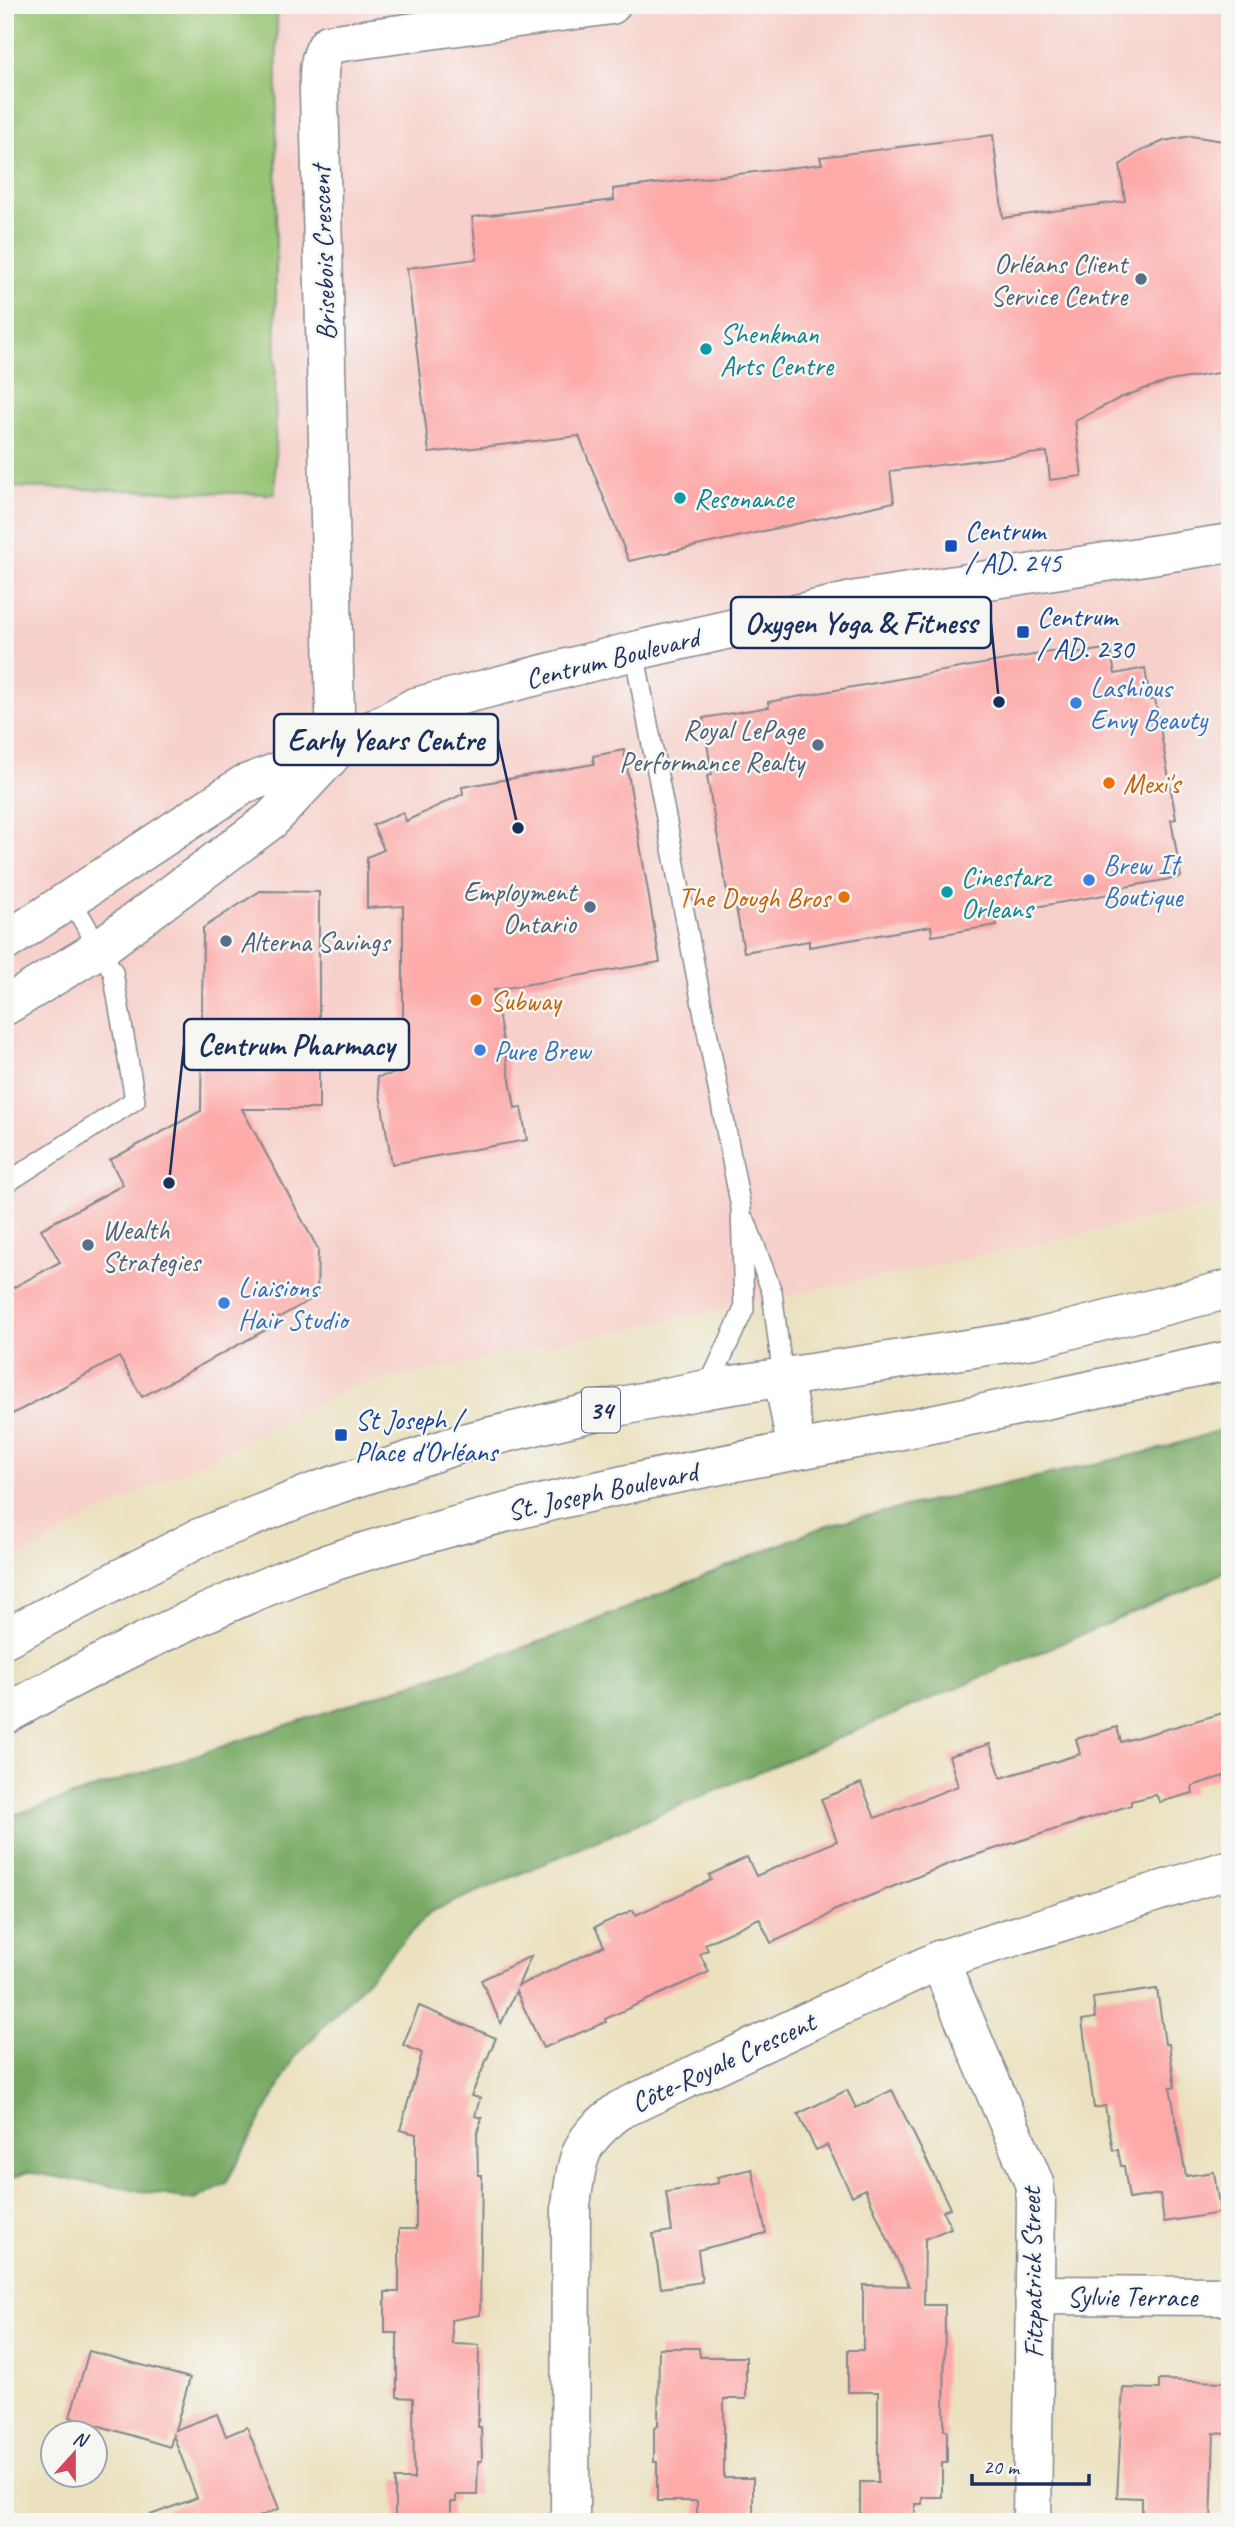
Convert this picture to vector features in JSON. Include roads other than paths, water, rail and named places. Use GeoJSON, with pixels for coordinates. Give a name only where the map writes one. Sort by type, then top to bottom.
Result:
{"type":"FeatureCollection","features":[{"type":"Feature","properties":{"kind":"street","name":"Brisebois Crescent"},"geometry":{"type":"LineString","coordinates":[[336,750],[319,81],[322,54],[328,44],[611,5]]}},
{"type":"Feature","properties":{"kind":"street","name":"Centrum Boulevard"},"geometry":{"type":"LineString","coordinates":[[5,942],[243,785],[336,750],[415,707],[634,651],[857,600],[1230,543]]}},
{"type":"Feature","properties":{"kind":"street","name":"Centrum Boulevard"},"geometry":{"type":"LineString","coordinates":[[5,1006],[100,948],[271,820],[336,750]]}},
{"type":"Feature","properties":{"kind":"street","name":"34"},"geometry":{"type":"LineString","coordinates":[[5,1638],[199,1538],[320,1490],[463,1443],[602,1410],[708,1389],[1033,1339],[1230,1289]]}},
{"type":"Feature","properties":{"kind":"street","name":"St. Joseph Boulevard"},"geometry":{"type":"LineString","coordinates":[[5,1715],[173,1627],[297,1574],[400,1541],[514,1509],[1230,1360]]}},
{"type":"Feature","properties":{"kind":"street"},"geometry":{"type":"LineString","coordinates":[[783,1378],[797,1450]]}},
{"type":"Feature","properties":{"kind":"street","name":"Côte-Royale Crescent"},"geometry":{"type":"LineString","coordinates":[[570,2522],[572,2205],[577,2164],[583,2144],[595,2129],[620,2110],[939,1960],[1230,1868]]}},
{"type":"Feature","properties":{"kind":"street","name":"Fitzpatrick Street"},"geometry":{"type":"LineString","coordinates":[[939,1960],[1034,2183],[1036,2200],[1032,2522]]}},
{"type":"Feature","properties":{"kind":"street","name":"Sylvie Terrace"},"geometry":{"type":"LineString","coordinates":[[1034,2295],[1230,2296]]}},
{"type":"Feature","properties":{"kind":"lane"},"geometry":{"type":"LineString","coordinates":[[634,651],[741,1208],[744,1309],[708,1389]]}},
{"type":"Feature","properties":{"kind":"lane"},"geometry":{"type":"LineString","coordinates":[[5,1184],[135,1100],[113,972],[71,900]]}},
{"type":"Feature","properties":{"kind":"lane"},"geometry":{"type":"LineString","coordinates":[[741,1208],[772,1292],[783,1378]]}},
{"type":"Feature","properties":{"kind":"place","name":"Orléans Client Service Centre"},"geometry":{"type":"Point","coordinates":[1141,279]}},
{"type":"Feature","properties":{"kind":"place","name":"Shenkman Arts Centre"},"geometry":{"type":"Point","coordinates":[706,349]}},
{"type":"Feature","properties":{"kind":"place","name":"Resonance"},"geometry":{"type":"Point","coordinates":[680,498]}},
{"type":"Feature","properties":{"kind":"place","name":"Centrum / AD. 245"},"geometry":{"type":"Point","coordinates":[951,546]}},
{"type":"Feature","properties":{"kind":"place","name":"Centrum / AD. 230"},"geometry":{"type":"Point","coordinates":[1023,632]}},
{"type":"Feature","properties":{"kind":"place","name":"Oxygen Yoga & Fitness"},"geometry":{"type":"Point","coordinates":[999,702]}},
{"type":"Feature","properties":{"kind":"place","name":"Lashious Envy Beauty"},"geometry":{"type":"Point","coordinates":[1076,703]}},
{"type":"Feature","properties":{"kind":"place","name":"Royal LePage Performance Realty"},"geometry":{"type":"Point","coordinates":[818,745]}},
{"type":"Feature","properties":{"kind":"place","name":"Mexi's"},"geometry":{"type":"Point","coordinates":[1109,783]}},
{"type":"Feature","properties":{"kind":"place","name":"Early Years Centre"},"geometry":{"type":"Point","coordinates":[518,828]}},
{"type":"Feature","properties":{"kind":"place","name":"Brew It Boutique"},"geometry":{"type":"Point","coordinates":[1089,880]}},
{"type":"Feature","properties":{"kind":"place","name":"Cinestarz Orleans"},"geometry":{"type":"Point","coordinates":[947,892]}},
{"type":"Feature","properties":{"kind":"place","name":"The Dough Bros"},"geometry":{"type":"Point","coordinates":[844,897]}},
{"type":"Feature","properties":{"kind":"place","name":"Employment Ontario"},"geometry":{"type":"Point","coordinates":[590,907]}},
{"type":"Feature","properties":{"kind":"place","name":"Alterna Savings"},"geometry":{"type":"Point","coordinates":[226,941]}},
{"type":"Feature","properties":{"kind":"place","name":"Subway"},"geometry":{"type":"Point","coordinates":[476,1000]}},
{"type":"Feature","properties":{"kind":"place","name":"Pure Brew"},"geometry":{"type":"Point","coordinates":[480,1050]}},
{"type":"Feature","properties":{"kind":"place","name":"Centrum Pharmacy"},"geometry":{"type":"Point","coordinates":[169,1183]}},
{"type":"Feature","properties":{"kind":"place","name":"Wealth Strategies"},"geometry":{"type":"Point","coordinates":[88,1245]}},
{"type":"Feature","properties":{"kind":"place","name":"Liaisions Hair Studio"},"geometry":{"type":"Point","coordinates":[224,1303]}},
{"type":"Feature","properties":{"kind":"place","name":"St Joseph / Place d'Orléans"},"geometry":{"type":"Point","coordinates":[341,1435]}}]}
